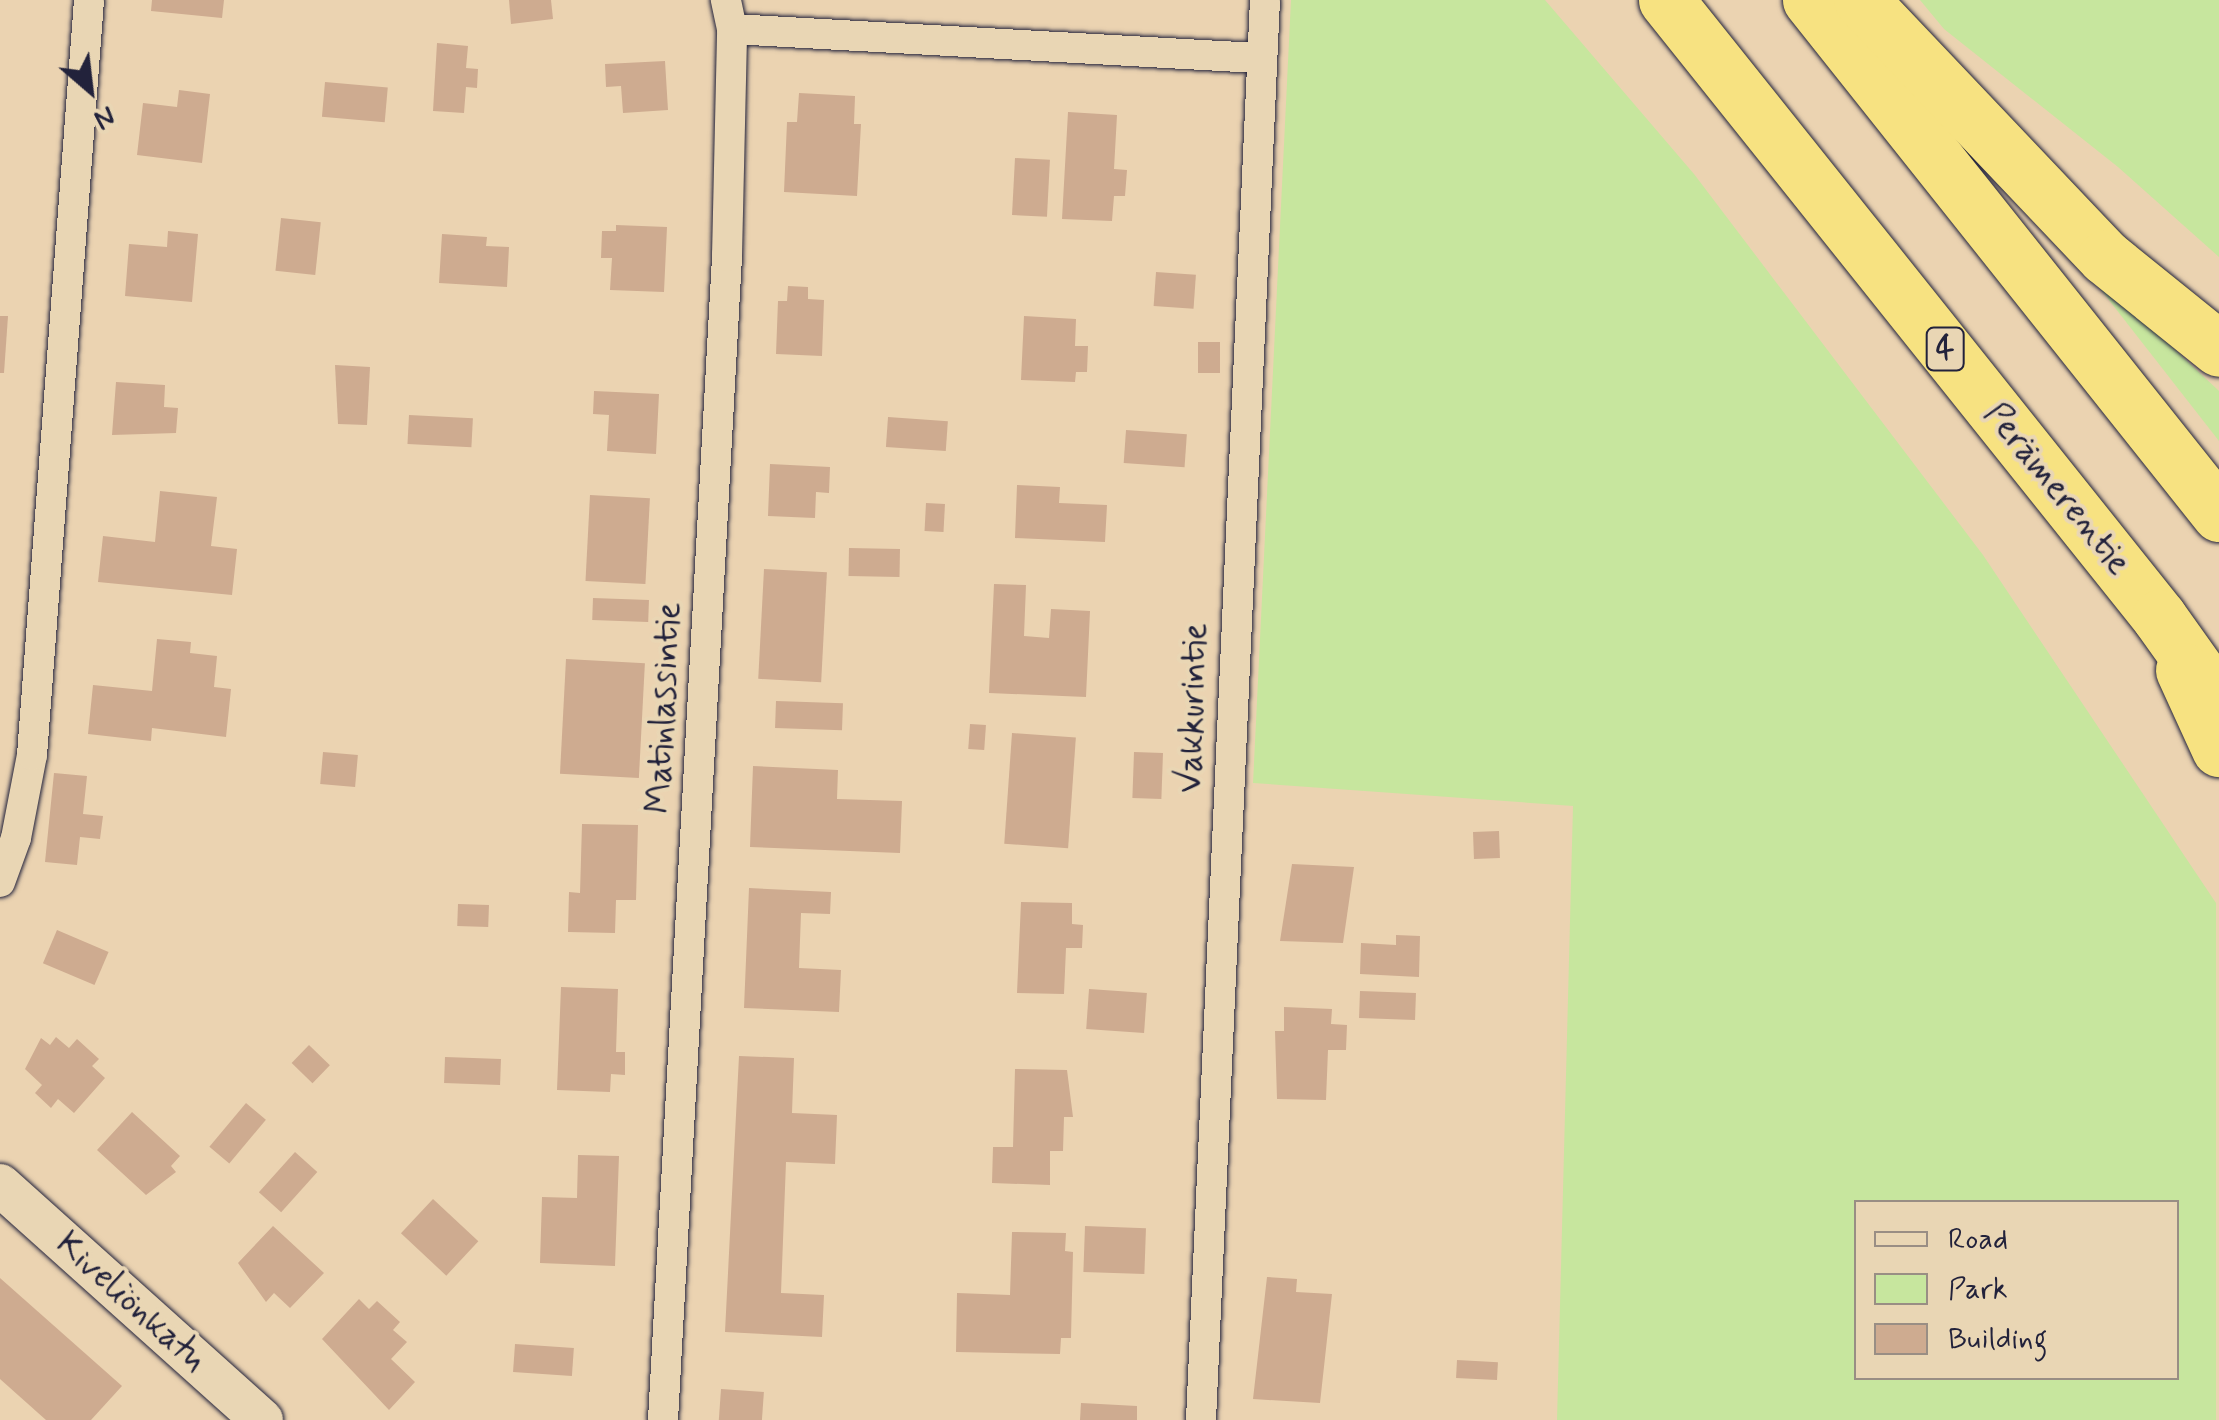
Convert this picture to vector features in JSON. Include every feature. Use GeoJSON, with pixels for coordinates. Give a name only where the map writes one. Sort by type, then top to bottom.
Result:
{"type":"FeatureCollection","features":[{"type":"Feature","properties":{"kind":"highway","name":"Perämerentie"},"geometry":{"type":"LineString","coordinates":[[1666,0],[2160,617],[2219,701]]}},
{"type":"Feature","properties":{"kind":"highway"},"geometry":{"type":"LineString","coordinates":[[1810,0],[2219,514]]}},
{"type":"Feature","properties":{"kind":"highway"},"geometry":{"type":"LineString","coordinates":[[1862,0],[2105,257],[2219,349]]}},
{"type":"Feature","properties":{"kind":"highway"},"geometry":{"type":"LineString","coordinates":[[2160,617],[2219,750]]}},
{"type":"Feature","properties":{"kind":"main road","name":"Kiveliönkatu"},"geometry":{"type":"LineString","coordinates":[[0,1184],[262,1420]]}},
{"type":"Feature","properties":{"kind":"street"},"geometry":{"type":"LineString","coordinates":[[0,882],[16,838],[32,755],[89,0]]}},
{"type":"Feature","properties":{"kind":"street","name":"Vakkurintie"},"geometry":{"type":"LineString","coordinates":[[1201,1420],[1258,58],[1265,0]]}},
{"type":"Feature","properties":{"kind":"street"},"geometry":{"type":"LineString","coordinates":[[729,14],[1258,58]]}},
{"type":"Feature","properties":{"kind":"street","name":"Matinlassintie"},"geometry":{"type":"LineString","coordinates":[[664,1420],[727,256],[729,14]]}},
{"type":"Feature","properties":{"kind":"green space"},"geometry":{"type":"Polygon","coordinates":[[[1291,0],[1545,0],[1694,174],[1983,555],[2216,903],[2216,1420],[1557,1420],[1573,806],[1253,783],[1291,0]]]}},
{"type":"Feature","properties":{"kind":"green space"},"geometry":{"type":"Polygon","coordinates":[[[1920,0],[2219,0],[2219,257],[2118,167],[1944,29],[1920,0]]]}},
{"type":"Feature","properties":{"kind":"green space"},"geometry":{"type":"Polygon","coordinates":[[[2073,254],[2219,391],[2219,441],[2073,254]]]}},
{"type":"Feature","properties":{"kind":"building"},"geometry":{"type":"Polygon","coordinates":[[[152,0],[224,0],[222,18],[151,11],[152,0]]]}},
{"type":"Feature","properties":{"kind":"building"},"geometry":{"type":"Polygon","coordinates":[[[509,0],[551,0],[553,19],[511,24],[509,0]]]}},
{"type":"Feature","properties":{"kind":"building"},"geometry":{"type":"Polygon","coordinates":[[[437,43],[468,46],[466,68],[478,69],[477,88],[466,87],[464,113],[433,111],[437,43]]]}},
{"type":"Feature","properties":{"kind":"building"},"geometry":{"type":"Polygon","coordinates":[[[665,61],[668,110],[623,113],[621,86],[606,87],[605,64],[665,61]]]}},
{"type":"Feature","properties":{"kind":"building"},"geometry":{"type":"Polygon","coordinates":[[[325,82],[388,87],[385,122],[322,117],[325,82]]]}},
{"type":"Feature","properties":{"kind":"building"},"geometry":{"type":"Polygon","coordinates":[[[179,90],[210,94],[202,163],[137,155],[143,103],[177,107],[179,90]]]}},
{"type":"Feature","properties":{"kind":"building"},"geometry":{"type":"Polygon","coordinates":[[[799,93],[855,96],[854,124],[861,124],[857,196],[784,192],[787,122],[797,122],[799,93]]]}},
{"type":"Feature","properties":{"kind":"building"},"geometry":{"type":"Polygon","coordinates":[[[1068,112],[1117,115],[1114,169],[1127,170],[1125,196],[1114,196],[1112,221],[1062,219],[1068,112]]]}},
{"type":"Feature","properties":{"kind":"building"},"geometry":{"type":"Polygon","coordinates":[[[1015,158],[1050,160],[1047,217],[1012,215],[1015,158]]]}},
{"type":"Feature","properties":{"kind":"building"},"geometry":{"type":"Polygon","coordinates":[[[281,218],[321,222],[315,275],[275,271],[281,218]]]}},
{"type":"Feature","properties":{"kind":"building"},"geometry":{"type":"Polygon","coordinates":[[[616,225],[667,227],[664,292],[610,290],[612,258],[601,258],[602,231],[616,231],[616,225]]]}},
{"type":"Feature","properties":{"kind":"building"},"geometry":{"type":"Polygon","coordinates":[[[168,231],[198,234],[192,302],[125,296],[129,244],[167,247],[168,231]]]}},
{"type":"Feature","properties":{"kind":"building"},"geometry":{"type":"Polygon","coordinates":[[[442,234],[487,237],[486,246],[509,247],[507,287],[439,283],[442,234]]]}},
{"type":"Feature","properties":{"kind":"building"},"geometry":{"type":"Polygon","coordinates":[[[1156,272],[1196,275],[1194,309],[1154,306],[1156,272]]]}},
{"type":"Feature","properties":{"kind":"building"},"geometry":{"type":"Polygon","coordinates":[[[788,286],[808,287],[808,299],[824,300],[822,356],[776,354],[778,301],[787,301],[788,286]]]}},
{"type":"Feature","properties":{"kind":"building"},"geometry":{"type":"Polygon","coordinates":[[[0,316],[8,316],[4,373],[0,373],[0,316]]]}},
{"type":"Feature","properties":{"kind":"building"},"geometry":{"type":"Polygon","coordinates":[[[1024,316],[1076,319],[1075,346],[1088,346],[1087,372],[1076,372],[1075,382],[1021,380],[1024,316]]]}},
{"type":"Feature","properties":{"kind":"building"},"geometry":{"type":"Polygon","coordinates":[[[1198,342],[1220,342],[1220,373],[1198,373],[1198,342]]]}},
{"type":"Feature","properties":{"kind":"building"},"geometry":{"type":"Polygon","coordinates":[[[335,365],[370,367],[367,425],[338,424],[335,365]]]}},
{"type":"Feature","properties":{"kind":"building"},"geometry":{"type":"Polygon","coordinates":[[[116,382],[165,385],[164,407],[178,408],[176,433],[112,435],[116,382]]]}},
{"type":"Feature","properties":{"kind":"building"},"geometry":{"type":"Polygon","coordinates":[[[594,391],[659,394],[656,454],[607,451],[609,415],[593,414],[594,391]]]}},
{"type":"Feature","properties":{"kind":"building"},"geometry":{"type":"Polygon","coordinates":[[[409,415],[473,418],[471,447],[407,444],[409,415]]]}},
{"type":"Feature","properties":{"kind":"building"},"geometry":{"type":"Polygon","coordinates":[[[888,417],[948,421],[946,451],[886,447],[888,417]]]}},
{"type":"Feature","properties":{"kind":"building"},"geometry":{"type":"Polygon","coordinates":[[[1126,430],[1187,434],[1185,467],[1124,463],[1126,430]]]}},
{"type":"Feature","properties":{"kind":"building"},"geometry":{"type":"Polygon","coordinates":[[[770,464],[830,467],[829,493],[816,492],[815,518],[768,516],[770,464]]]}},
{"type":"Feature","properties":{"kind":"building"},"geometry":{"type":"Polygon","coordinates":[[[1017,485],[1060,487],[1059,503],[1107,505],[1105,542],[1015,538],[1017,485]]]}},
{"type":"Feature","properties":{"kind":"building"},"geometry":{"type":"Polygon","coordinates":[[[160,491],[217,497],[211,546],[237,549],[232,595],[98,582],[103,536],[155,542],[160,491]]]}},
{"type":"Feature","properties":{"kind":"building"},"geometry":{"type":"Polygon","coordinates":[[[590,495],[650,498],[645,584],[585,581],[590,495]]]}},
{"type":"Feature","properties":{"kind":"building"},"geometry":{"type":"Polygon","coordinates":[[[926,503],[945,504],[944,532],[925,531],[926,503]]]}},
{"type":"Feature","properties":{"kind":"building"},"geometry":{"type":"Polygon","coordinates":[[[849,548],[900,549],[900,577],[849,576],[849,548]]]}},
{"type":"Feature","properties":{"kind":"building"},"geometry":{"type":"Polygon","coordinates":[[[764,569],[827,572],[821,682],[758,679],[764,569]]]}},
{"type":"Feature","properties":{"kind":"building"},"geometry":{"type":"Polygon","coordinates":[[[994,584],[1026,585],[1024,636],[1049,638],[1051,609],[1090,611],[1086,697],[989,693],[994,584]]]}},
{"type":"Feature","properties":{"kind":"building"},"geometry":{"type":"Polygon","coordinates":[[[593,598],[649,600],[648,622],[592,620],[593,598]]]}},
{"type":"Feature","properties":{"kind":"building"},"geometry":{"type":"Polygon","coordinates":[[[157,639],[191,642],[190,653],[217,656],[214,687],[231,689],[226,737],[152,728],[151,741],[88,734],[93,685],[152,691],[157,639]]]}},
{"type":"Feature","properties":{"kind":"building"},"geometry":{"type":"Polygon","coordinates":[[[566,659],[645,663],[639,778],[560,774],[566,659]]]}},
{"type":"Feature","properties":{"kind":"building"},"geometry":{"type":"Polygon","coordinates":[[[776,701],[843,703],[842,730],[775,728],[776,701]]]}},
{"type":"Feature","properties":{"kind":"building"},"geometry":{"type":"Polygon","coordinates":[[[970,724],[986,725],[984,750],[968,749],[970,724]]]}},
{"type":"Feature","properties":{"kind":"building"},"geometry":{"type":"Polygon","coordinates":[[[1012,733],[1076,737],[1068,848],[1004,844],[1012,733]]]}},
{"type":"Feature","properties":{"kind":"building"},"geometry":{"type":"Polygon","coordinates":[[[323,752],[358,755],[355,787],[320,784],[323,752]]]}},
{"type":"Feature","properties":{"kind":"building"},"geometry":{"type":"Polygon","coordinates":[[[1134,752],[1163,753],[1161,799],[1132,798],[1134,752]]]}},
{"type":"Feature","properties":{"kind":"building"},"geometry":{"type":"Polygon","coordinates":[[[753,766],[838,770],[837,799],[902,801],[900,853],[750,847],[753,766]]]}},
{"type":"Feature","properties":{"kind":"building"},"geometry":{"type":"Polygon","coordinates":[[[54,773],[87,776],[83,814],[103,816],[100,839],[80,837],[77,865],[45,862],[54,773]]]}},
{"type":"Feature","properties":{"kind":"building"},"geometry":{"type":"Polygon","coordinates":[[[582,824],[638,825],[636,900],[616,900],[615,933],[568,932],[569,892],[580,893],[582,824]]]}},
{"type":"Feature","properties":{"kind":"building"},"geometry":{"type":"Polygon","coordinates":[[[1499,831],[1500,858],[1474,859],[1473,832],[1499,831]]]}},
{"type":"Feature","properties":{"kind":"building"},"geometry":{"type":"Polygon","coordinates":[[[1292,864],[1354,867],[1343,943],[1280,941],[1292,864]]]}},
{"type":"Feature","properties":{"kind":"building"},"geometry":{"type":"Polygon","coordinates":[[[749,888],[831,892],[830,914],[801,913],[799,968],[841,970],[839,1012],[744,1008],[749,888]]]}},
{"type":"Feature","properties":{"kind":"building"},"geometry":{"type":"Polygon","coordinates":[[[1021,902],[1072,903],[1072,924],[1083,925],[1082,948],[1066,948],[1064,994],[1017,993],[1021,902]]]}},
{"type":"Feature","properties":{"kind":"building"},"geometry":{"type":"Polygon","coordinates":[[[458,904],[489,905],[488,927],[457,926],[458,904]]]}},
{"type":"Feature","properties":{"kind":"building"},"geometry":{"type":"Polygon","coordinates":[[[57,930],[109,952],[94,985],[43,963],[57,930]]]}},
{"type":"Feature","properties":{"kind":"building"},"geometry":{"type":"Polygon","coordinates":[[[1396,935],[1420,936],[1419,977],[1360,974],[1361,943],[1396,945],[1396,935]]]}},
{"type":"Feature","properties":{"kind":"building"},"geometry":{"type":"Polygon","coordinates":[[[561,987],[618,989],[616,1052],[625,1052],[625,1075],[611,1074],[610,1092],[557,1090],[561,987]]]}},
{"type":"Feature","properties":{"kind":"building"},"geometry":{"type":"Polygon","coordinates":[[[1089,989],[1147,993],[1144,1033],[1086,1029],[1089,989]]]}},
{"type":"Feature","properties":{"kind":"building"},"geometry":{"type":"Polygon","coordinates":[[[1360,991],[1416,993],[1415,1020],[1359,1018],[1360,991]]]}},
{"type":"Feature","properties":{"kind":"building"},"geometry":{"type":"Polygon","coordinates":[[[1284,1007],[1332,1009],[1331,1024],[1347,1025],[1346,1050],[1328,1050],[1326,1100],[1277,1099],[1275,1031],[1284,1031],[1284,1007]]]}},
{"type":"Feature","properties":{"kind":"building"},"geometry":{"type":"Polygon","coordinates":[[[56,1037],[69,1048],[77,1039],[99,1059],[92,1066],[105,1078],[74,1113],[58,1099],[51,1108],[35,1093],[42,1085],[25,1069],[41,1038],[50,1045],[56,1037]]]}},
{"type":"Feature","properties":{"kind":"building"},"geometry":{"type":"Polygon","coordinates":[[[309,1045],[330,1065],[312,1083],[292,1063],[309,1045]]]}},
{"type":"Feature","properties":{"kind":"building"},"geometry":{"type":"Polygon","coordinates":[[[739,1056],[794,1058],[792,1113],[837,1115],[835,1164],[786,1162],[781,1293],[824,1295],[822,1337],[725,1332],[739,1056]]]}},
{"type":"Feature","properties":{"kind":"building"},"geometry":{"type":"Polygon","coordinates":[[[445,1057],[501,1059],[500,1085],[444,1083],[445,1057]]]}},
{"type":"Feature","properties":{"kind":"building"},"geometry":{"type":"Polygon","coordinates":[[[1015,1069],[1067,1070],[1073,1117],[1064,1117],[1063,1151],[1050,1151],[1050,1185],[992,1183],[993,1147],[1013,1147],[1015,1069]]]}},
{"type":"Feature","properties":{"kind":"building"},"geometry":{"type":"Polygon","coordinates":[[[246,1103],[266,1120],[229,1163],[209,1147],[246,1103]]]}},
{"type":"Feature","properties":{"kind":"building"},"geometry":{"type":"Polygon","coordinates":[[[132,1112],[180,1156],[171,1166],[176,1172],[146,1195],[97,1150],[132,1112]]]}},
{"type":"Feature","properties":{"kind":"building"},"geometry":{"type":"Polygon","coordinates":[[[295,1152],[317,1172],[281,1212],[259,1192],[295,1152]]]}},
{"type":"Feature","properties":{"kind":"building"},"geometry":{"type":"Polygon","coordinates":[[[578,1155],[619,1156],[615,1266],[540,1263],[542,1197],[577,1198],[578,1155]]]}},
{"type":"Feature","properties":{"kind":"building"},"geometry":{"type":"Polygon","coordinates":[[[433,1199],[478,1241],[446,1276],[401,1233],[433,1199]]]}},
{"type":"Feature","properties":{"kind":"building"},"geometry":{"type":"Polygon","coordinates":[[[273,1226],[324,1273],[290,1308],[274,1293],[266,1302],[238,1263],[273,1226]]]}},
{"type":"Feature","properties":{"kind":"building"},"geometry":{"type":"Polygon","coordinates":[[[1085,1226],[1146,1228],[1144,1274],[1083,1272],[1085,1226]]]}},
{"type":"Feature","properties":{"kind":"building"},"geometry":{"type":"Polygon","coordinates":[[[1012,1232],[1066,1233],[1065,1251],[1073,1252],[1071,1338],[1061,1338],[1060,1354],[956,1352],[957,1293],[1010,1295],[1012,1232]]]}},
{"type":"Feature","properties":{"kind":"building"},"geometry":{"type":"Polygon","coordinates":[[[1267,1277],[1297,1279],[1296,1292],[1332,1294],[1320,1403],[1253,1399],[1267,1277]]]}},
{"type":"Feature","properties":{"kind":"building"},"geometry":{"type":"Polygon","coordinates":[[[0,1278],[122,1386],[91,1420],[46,1420],[0,1379],[0,1278]]]}},
{"type":"Feature","properties":{"kind":"building"},"geometry":{"type":"Polygon","coordinates":[[[359,1299],[369,1309],[377,1301],[400,1322],[393,1330],[407,1342],[391,1359],[415,1382],[389,1410],[322,1339],[359,1299]]]}},
{"type":"Feature","properties":{"kind":"building"},"geometry":{"type":"Polygon","coordinates":[[[515,1344],[574,1348],[572,1376],[513,1372],[515,1344]]]}},
{"type":"Feature","properties":{"kind":"building"},"geometry":{"type":"Polygon","coordinates":[[[1457,1360],[1498,1362],[1497,1380],[1456,1378],[1457,1360]]]}},
{"type":"Feature","properties":{"kind":"building"},"geometry":{"type":"Polygon","coordinates":[[[721,1389],[764,1392],[762,1420],[719,1420],[721,1389]]]}},
{"type":"Feature","properties":{"kind":"building"},"geometry":{"type":"Polygon","coordinates":[[[1081,1403],[1137,1406],[1137,1420],[1080,1420],[1081,1403]]]}}]}
